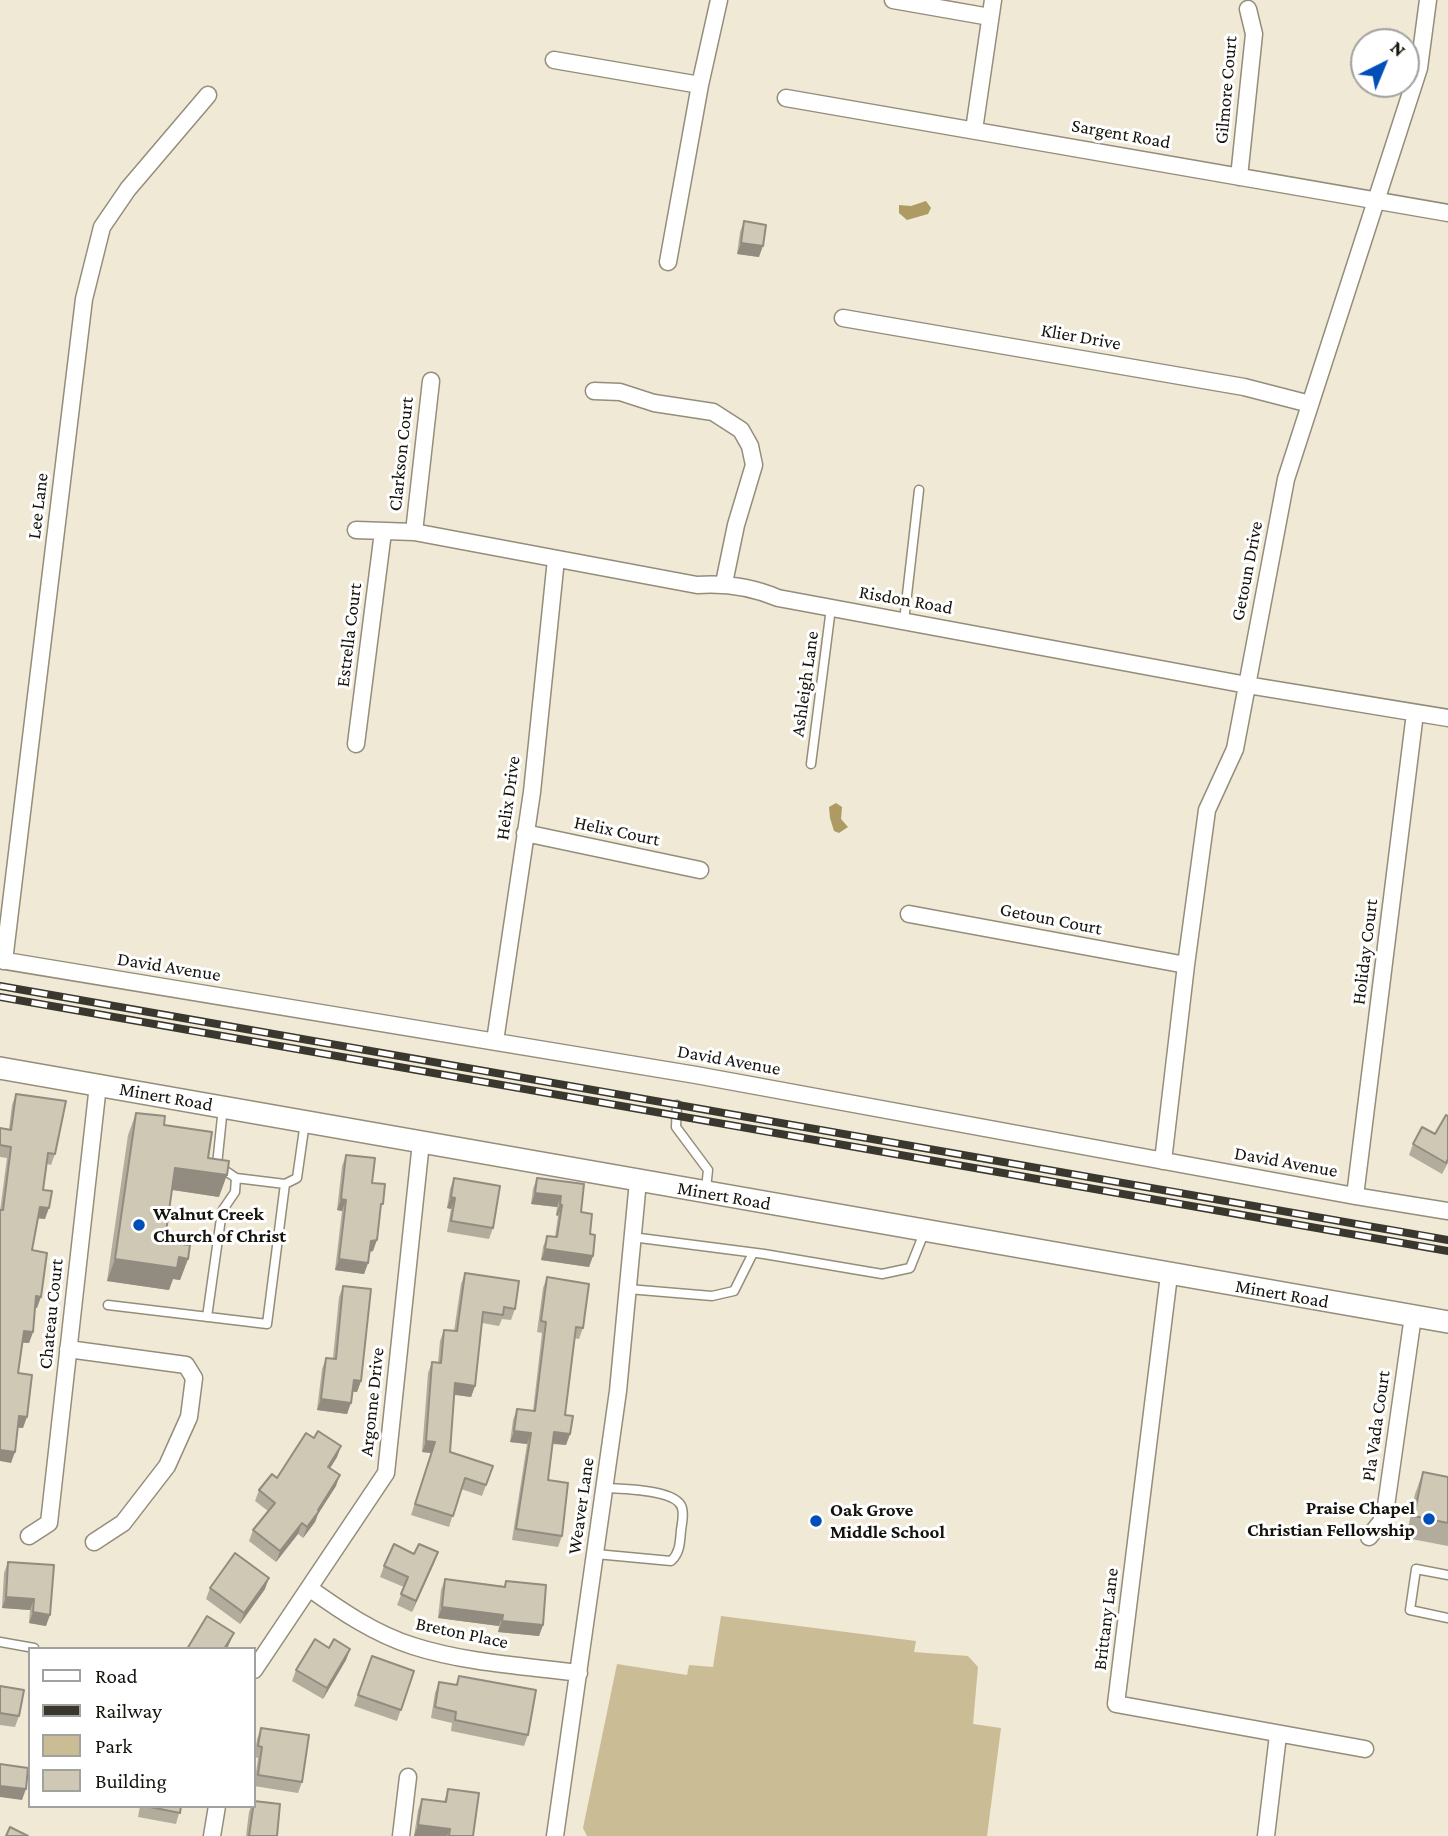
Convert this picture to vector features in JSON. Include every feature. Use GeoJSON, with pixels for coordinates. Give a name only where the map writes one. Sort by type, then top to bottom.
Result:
{"type":"FeatureCollection","features":[{"type":"Feature","properties":{"kind":"street"},"geometry":{"type":"LineString","coordinates":[[668,262],[700,85],[719,0]]}},
{"type":"Feature","properties":{"kind":"street"},"geometry":{"type":"LineString","coordinates":[[893,0],[990,17]]}},
{"type":"Feature","properties":{"kind":"street"},"geometry":{"type":"LineString","coordinates":[[974,130],[993,0]]}},
{"type":"Feature","properties":{"kind":"street","name":"Getoun Drive"},"geometry":{"type":"LineString","coordinates":[[1163,1161],[1207,810],[1235,749],[1286,479],[1419,68],[1427,0]]}},
{"type":"Feature","properties":{"kind":"street","name":"Gilmore Court"},"geometry":{"type":"LineString","coordinates":[[1239,177],[1254,34],[1248,9]]}},
{"type":"Feature","properties":{"kind":"street"},"geometry":{"type":"LineString","coordinates":[[554,60],[700,85]]}},
{"type":"Feature","properties":{"kind":"street","name":"Lee Lane"},"geometry":{"type":"LineString","coordinates":[[2,961],[84,299],[102,227],[128,189],[208,94]]}},
{"type":"Feature","properties":{"kind":"street","name":"Sargent Road"},"geometry":{"type":"LineString","coordinates":[[786,98],[1448,213]]}},
{"type":"Feature","properties":{"kind":"street","name":"Klier Drive"},"geometry":{"type":"LineString","coordinates":[[843,318],[1244,387],[1310,404]]}},
{"type":"Feature","properties":{"kind":"street","name":"Clarkson Court"},"geometry":{"type":"LineString","coordinates":[[414,532],[431,381]]}},
{"type":"Feature","properties":{"kind":"street"},"geometry":{"type":"LineString","coordinates":[[594,391],[620,392],[654,403],[713,412],[741,430],[750,446],[754,465],[736,525],[723,583]]}},
{"type":"Feature","properties":{"kind":"street","name":"Risdon Road"},"geometry":{"type":"LineString","coordinates":[[356,530],[414,532],[697,584],[723,583],[762,591],[778,598],[831,608],[1247,685],[1448,719]]}},
{"type":"Feature","properties":{"kind":"street","name":"Estrella Court"},"geometry":{"type":"LineString","coordinates":[[356,744],[383,532]]}},
{"type":"Feature","properties":{"kind":"street","name":"Helix Drive"},"geometry":{"type":"LineString","coordinates":[[495,1041],[532,792],[556,559]]}},
{"type":"Feature","properties":{"kind":"street","name":"Holiday Court"},"geometry":{"type":"LineString","coordinates":[[1355,1196],[1416,713]]}},
{"type":"Feature","properties":{"kind":"street","name":"Helix Court"},"geometry":{"type":"LineString","coordinates":[[525,833],[700,870]]}},
{"type":"Feature","properties":{"kind":"street","name":"Getoun Court"},"geometry":{"type":"LineString","coordinates":[[909,914],[1186,965]]}},
{"type":"Feature","properties":{"kind":"street","name":"David Avenue"},"geometry":{"type":"LineString","coordinates":[[2,961],[696,1075],[1448,1211]]}},
{"type":"Feature","properties":{"kind":"street","name":"Minert Road"},"geometry":{"type":"LineString","coordinates":[[0,1068],[1448,1322]]}},
{"type":"Feature","properties":{"kind":"street","name":"Chateau Court"},"geometry":{"type":"LineString","coordinates":[[29,1536],[49,1523],[98,1085]]}},
{"type":"Feature","properties":{"kind":"street","name":"Argonne Drive"},"geometry":{"type":"LineString","coordinates":[[256,1667],[386,1474],[421,1142]]}},
{"type":"Feature","properties":{"kind":"street","name":"Weaver Lane"},"geometry":{"type":"LineString","coordinates":[[555,1836],[618,1391],[638,1181]]}},
{"type":"Feature","properties":{"kind":"street","name":"Brittany Lane"},"geometry":{"type":"LineString","coordinates":[[1169,1275],[1116,1704],[1278,1735]]}},
{"type":"Feature","properties":{"kind":"street","name":"Pla Vada Court"},"geometry":{"type":"LineString","coordinates":[[1369,1537],[1381,1522],[1386,1506],[1413,1316]]}},
{"type":"Feature","properties":{"kind":"street"},"geometry":{"type":"LineString","coordinates":[[68,1349],[186,1365],[194,1378],[189,1417],[166,1466],[123,1523],[94,1542]]}},
{"type":"Feature","properties":{"kind":"street","name":"Breton Place"},"geometry":{"type":"LineString","coordinates":[[309,1588],[371,1628],[412,1646],[460,1658],[579,1673]]}},
{"type":"Feature","properties":{"kind":"street"},"geometry":{"type":"LineString","coordinates":[[1266,1836],[1278,1735],[1365,1749]]}},
{"type":"Feature","properties":{"kind":"street"},"geometry":{"type":"LineString","coordinates":[[401,1836],[408,1777]]}},
{"type":"Feature","properties":{"kind":"street"},"geometry":{"type":"LineString","coordinates":[[212,1836],[217,1808]]}},
{"type":"Feature","properties":{"kind":"lane"},"geometry":{"type":"LineString","coordinates":[[904,621],[919,490]]}},
{"type":"Feature","properties":{"kind":"lane","name":"Ashleigh Lane"},"geometry":{"type":"LineString","coordinates":[[811,764],[831,608]]}},
{"type":"Feature","properties":{"kind":"lane"},"geometry":{"type":"LineString","coordinates":[[677,1105],[676,1127],[708,1170],[706,1193]]}},
{"type":"Feature","properties":{"kind":"lane"},"geometry":{"type":"LineString","coordinates":[[223,1107],[217,1165],[236,1178],[285,1184],[297,1178],[305,1122]]}},
{"type":"Feature","properties":{"kind":"lane"},"geometry":{"type":"LineString","coordinates":[[207,1317],[222,1211],[235,1192],[236,1178]]}},
{"type":"Feature","properties":{"kind":"lane"},"geometry":{"type":"LineString","coordinates":[[108,1305],[267,1324],[285,1184]]}},
{"type":"Feature","properties":{"kind":"lane"},"geometry":{"type":"LineString","coordinates":[[632,1237],[753,1252],[882,1274],[910,1268],[925,1231]]}},
{"type":"Feature","properties":{"kind":"lane"},"geometry":{"type":"LineString","coordinates":[[628,1289],[712,1296],[734,1291],[753,1252]]}},
{"type":"Feature","properties":{"kind":"lane"},"geometry":{"type":"LineString","coordinates":[[596,1554],[671,1561],[679,1550],[683,1515],[678,1502],[655,1492],[605,1488]]}},
{"type":"Feature","properties":{"kind":"lane"},"geometry":{"type":"LineString","coordinates":[[1448,1575],[1416,1569],[1410,1610],[1448,1618]]}},
{"type":"Feature","properties":{"kind":"lane"},"geometry":{"type":"LineString","coordinates":[[0,1642],[28,1647]]}},
{"type":"Feature","properties":{"kind":"green space"},"geometry":{"type":"Polygon","coordinates":[[[721,1616],[916,1641],[914,1652],[968,1656],[978,1667],[973,1724],[1001,1728],[987,1836],[587,1836],[583,1828],[617,1664],[687,1675],[689,1665],[713,1667],[721,1616]]]}},
{"type":"Feature","properties":{"kind":"shaded area"},"geometry":{"type":"Polygon","coordinates":[[[926,201],[931,208],[928,214],[907,220],[899,213],[899,205],[911,206],[926,201]]]}},
{"type":"Feature","properties":{"kind":"shaded area"},"geometry":{"type":"Polygon","coordinates":[[[836,803],[842,807],[841,819],[848,827],[839,833],[834,831],[830,818],[829,807],[836,803]]]}},
{"type":"Feature","properties":{"kind":"building"},"geometry":{"type":"Polygon","coordinates":[[[744,221],[766,225],[763,246],[741,243],[744,221]]]}},
{"type":"Feature","properties":{"kind":"building"},"geometry":{"type":"Polygon","coordinates":[[[16,1094],[66,1101],[55,1154],[48,1153],[43,1190],[52,1191],[49,1208],[40,1207],[32,1250],[47,1253],[41,1297],[36,1296],[33,1332],[24,1331],[18,1373],[32,1375],[27,1417],[19,1416],[15,1452],[0,1450],[0,1210],[3,1210],[11,1147],[0,1145],[0,1128],[11,1130],[16,1094]]]}},
{"type":"Feature","properties":{"kind":"building","name":"Walnut Creek Church of Christ"},"geometry":{"type":"Polygon","coordinates":[[[136,1113],[165,1116],[164,1125],[212,1132],[208,1158],[229,1161],[227,1175],[175,1168],[166,1232],[183,1234],[181,1244],[190,1245],[188,1259],[179,1257],[177,1268],[115,1259],[136,1113]]]}},
{"type":"Feature","properties":{"kind":"building"},"geometry":{"type":"Polygon","coordinates":[[[1446,1115],[1446,1163],[1413,1144],[1422,1127],[1435,1134],[1446,1115]]]}},
{"type":"Feature","properties":{"kind":"building"},"geometry":{"type":"Polygon","coordinates":[[[346,1155],[375,1158],[372,1183],[385,1184],[377,1240],[371,1241],[368,1263],[339,1259],[346,1200],[341,1199],[346,1155]]]}},
{"type":"Feature","properties":{"kind":"building"},"geometry":{"type":"Polygon","coordinates":[[[454,1178],[500,1186],[493,1228],[451,1221],[455,1198],[451,1197],[454,1178]]]}},
{"type":"Feature","properties":{"kind":"building"},"geometry":{"type":"Polygon","coordinates":[[[537,1178],[584,1184],[581,1212],[592,1214],[590,1234],[595,1235],[593,1256],[545,1249],[547,1236],[557,1237],[561,1196],[535,1193],[537,1178]]]}},
{"type":"Feature","properties":{"kind":"building"},"geometry":{"type":"Polygon","coordinates":[[[465,1273],[519,1281],[515,1309],[504,1307],[503,1315],[483,1312],[475,1386],[455,1383],[450,1452],[493,1466],[486,1485],[465,1478],[453,1516],[415,1504],[435,1442],[426,1441],[432,1362],[441,1363],[444,1330],[457,1331],[465,1273]]]}},
{"type":"Feature","properties":{"kind":"building"},"geometry":{"type":"Polygon","coordinates":[[[547,1277],[589,1284],[583,1328],[576,1327],[565,1415],[573,1416],[570,1434],[554,1432],[548,1480],[568,1483],[562,1536],[516,1529],[531,1433],[514,1431],[517,1409],[535,1411],[546,1322],[541,1321],[547,1277]]]}},
{"type":"Feature","properties":{"kind":"building"},"geometry":{"type":"Polygon","coordinates":[[[343,1286],[371,1289],[361,1381],[354,1380],[351,1403],[321,1399],[326,1358],[336,1359],[343,1286]]]}},
{"type":"Feature","properties":{"kind":"building"},"geometry":{"type":"Polygon","coordinates":[[[318,1431],[341,1446],[328,1467],[340,1475],[307,1527],[302,1523],[280,1551],[253,1530],[275,1503],[259,1490],[272,1474],[277,1478],[306,1433],[314,1438],[318,1431]]]}},
{"type":"Feature","properties":{"kind":"building"},"geometry":{"type":"Polygon","coordinates":[[[1423,1472],[1448,1477],[1448,1523],[1414,1516],[1423,1472]]]}},
{"type":"Feature","properties":{"kind":"building"},"geometry":{"type":"Polygon","coordinates":[[[394,1544],[414,1554],[419,1544],[438,1552],[416,1601],[401,1594],[408,1577],[384,1566],[394,1544]]]}},
{"type":"Feature","properties":{"kind":"building"},"geometry":{"type":"Polygon","coordinates":[[[235,1553],[269,1578],[244,1613],[210,1588],[235,1553]]]}},
{"type":"Feature","properties":{"kind":"building"},"geometry":{"type":"Polygon","coordinates":[[[8,1562],[54,1565],[50,1615],[33,1612],[34,1599],[6,1597],[8,1562]]]}},
{"type":"Feature","properties":{"kind":"building"},"geometry":{"type":"Polygon","coordinates":[[[445,1579],[505,1587],[506,1581],[546,1585],[543,1625],[502,1621],[503,1615],[442,1607],[445,1579]]]}},
{"type":"Feature","properties":{"kind":"building"},"geometry":{"type":"Polygon","coordinates":[[[207,1616],[234,1633],[225,1647],[188,1647],[207,1616]]]}},
{"type":"Feature","properties":{"kind":"building"},"geometry":{"type":"Polygon","coordinates":[[[315,1639],[329,1648],[334,1639],[350,1649],[327,1688],[296,1670],[315,1639]]]}},
{"type":"Feature","properties":{"kind":"building"},"geometry":{"type":"Polygon","coordinates":[[[372,1656],[414,1671],[401,1710],[358,1695],[372,1656]]]}},
{"type":"Feature","properties":{"kind":"building"},"geometry":{"type":"Polygon","coordinates":[[[459,1676],[536,1690],[528,1735],[455,1720],[456,1712],[435,1707],[439,1682],[457,1685],[459,1676]]]}},
{"type":"Feature","properties":{"kind":"building"},"geometry":{"type":"Polygon","coordinates":[[[0,1686],[24,1690],[19,1716],[0,1713],[0,1686]]]}},
{"type":"Feature","properties":{"kind":"building"},"geometry":{"type":"Polygon","coordinates":[[[261,1728],[309,1735],[302,1782],[258,1775],[262,1747],[258,1746],[261,1728]]]}},
{"type":"Feature","properties":{"kind":"building"},"geometry":{"type":"Polygon","coordinates":[[[0,1764],[28,1768],[26,1789],[0,1786],[0,1764]]]}},
{"type":"Feature","properties":{"kind":"building"},"geometry":{"type":"Polygon","coordinates":[[[448,1789],[479,1793],[473,1836],[449,1836],[450,1829],[418,1825],[422,1799],[446,1802],[448,1789]]]}},
{"type":"Feature","properties":{"kind":"building"},"geometry":{"type":"Polygon","coordinates":[[[256,1801],[280,1804],[277,1836],[249,1836],[256,1801]]]}},
{"type":"Feature","properties":{"kind":"building"},"geometry":{"type":"Polygon","coordinates":[[[155,1808],[181,1808],[180,1813],[155,1808]]]}},
{"type":"Feature","properties":{"kind":"building"},"geometry":{"type":"Polygon","coordinates":[[[10,1827],[28,1836],[6,1836],[10,1827]]]}},
{"type":"Feature","properties":{"kind":"railway"},"geometry":{"type":"LineString","coordinates":[[0,986],[1448,1240]]}},
{"type":"Feature","properties":{"kind":"railway"},"geometry":{"type":"LineString","coordinates":[[0,997],[1448,1251]]}},
{"type":"Feature","properties":{"kind":"place","name":"Walnut Creek Church of Christ"},"geometry":{"type":"Point","coordinates":[139,1225]}},
{"type":"Feature","properties":{"kind":"place","name":"Praise Chapel Christian Fellowship"},"geometry":{"type":"Point","coordinates":[1429,1519]}},
{"type":"Feature","properties":{"kind":"place","name":"Oak Grove Middle School"},"geometry":{"type":"Point","coordinates":[816,1521]}}]}
